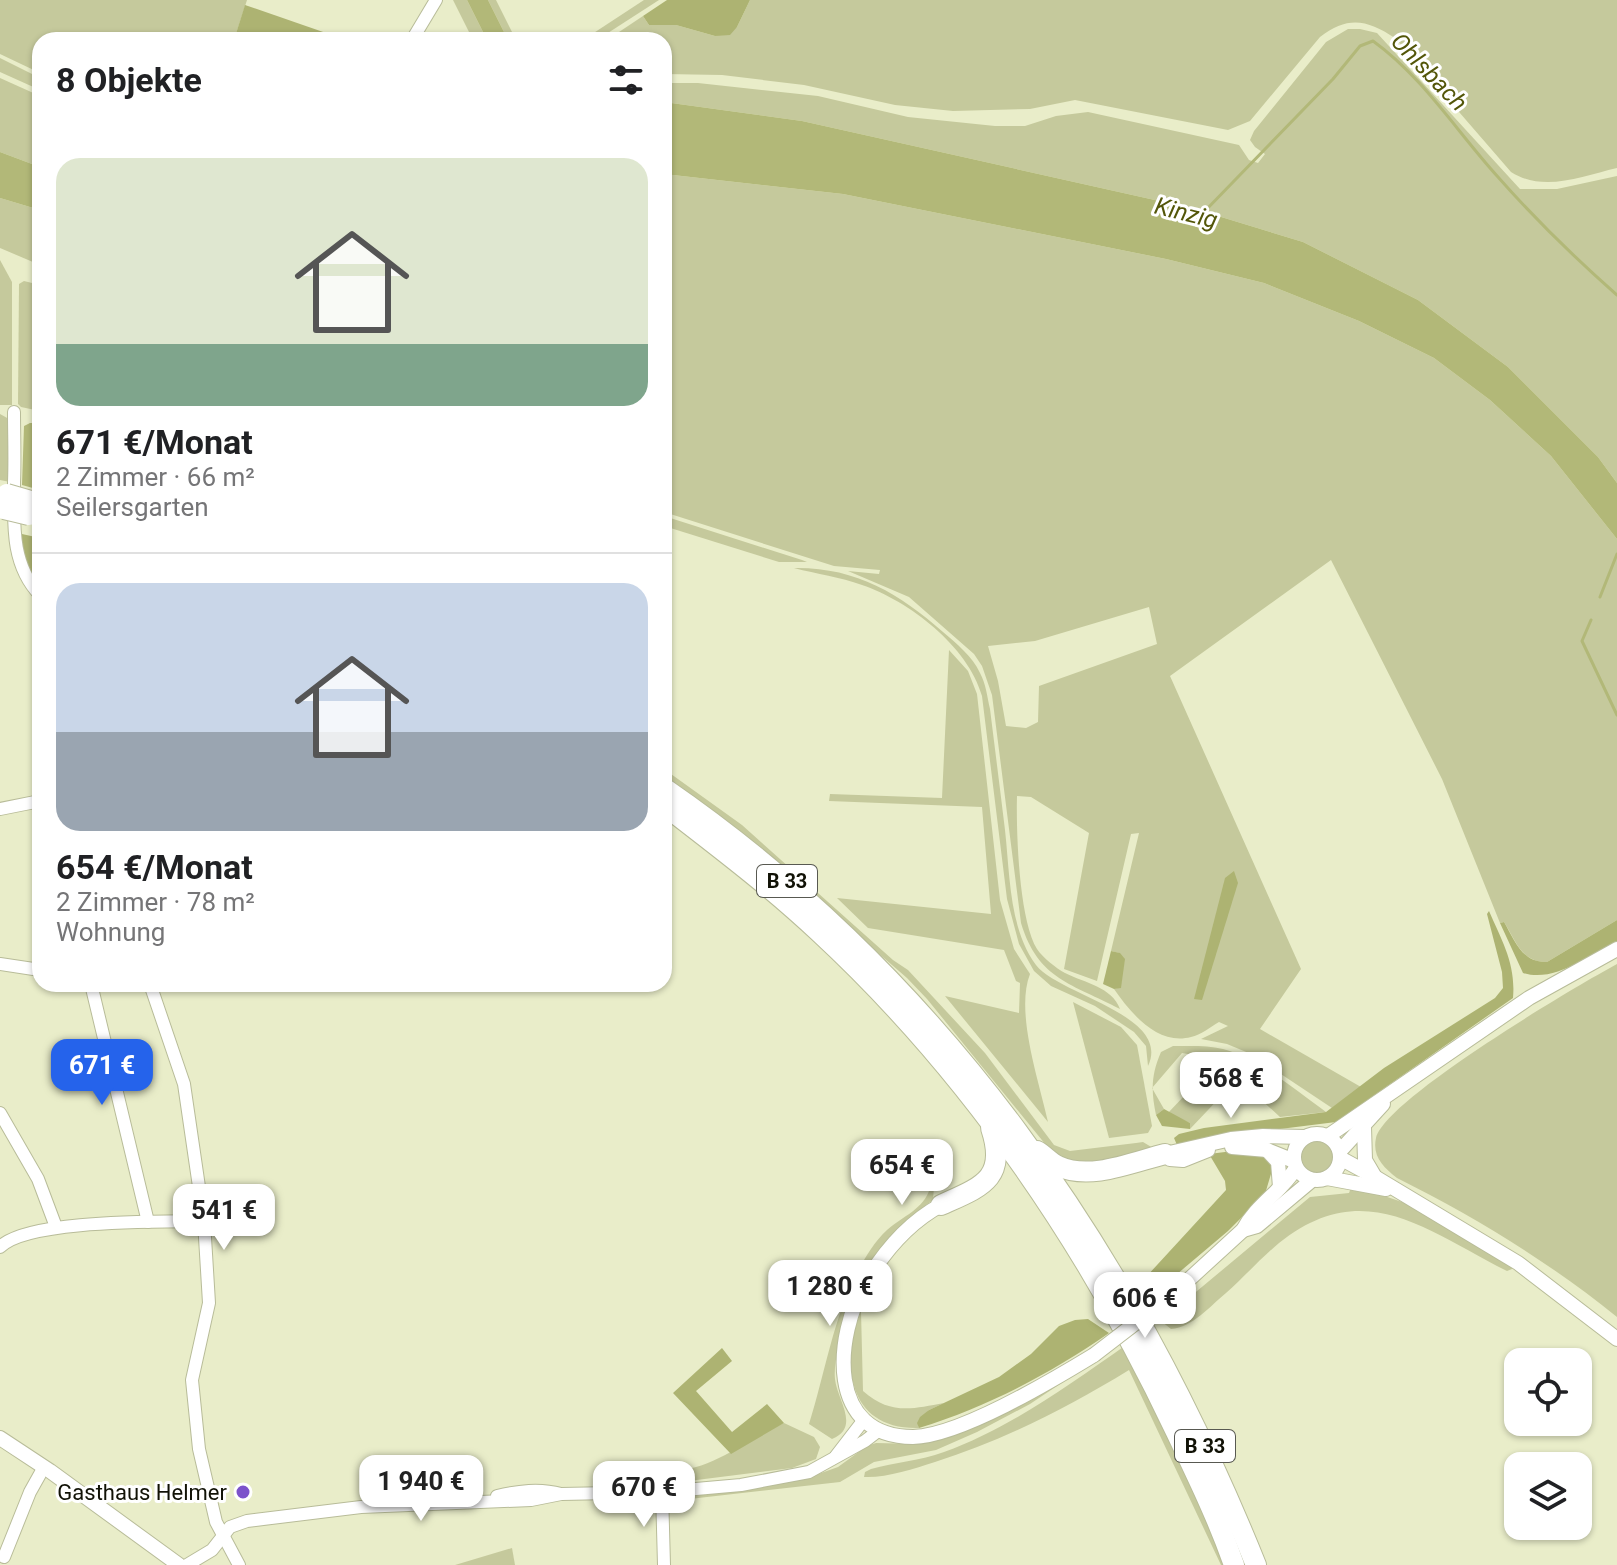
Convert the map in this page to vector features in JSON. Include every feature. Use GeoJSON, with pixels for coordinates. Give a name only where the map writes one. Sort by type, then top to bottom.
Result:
{"type":"FeatureCollection","features":[{"type":"Feature","properties":{"kind":"highway"},"geometry":{"type":"LineString","coordinates":[[3,501],[32,509]]}},
{"type":"Feature","properties":{"kind":"highway","name":"B 33"},"geometry":{"type":"LineString","coordinates":[[672,794],[790,883],[898,987],[947,1042],[1026,1142],[1117,1280],[1146,1331],[1194,1423],[1256,1565]]}},
{"type":"Feature","properties":{"kind":"highway","name":"B 33"},"geometry":{"type":"LineString","coordinates":[[672,811],[740,863],[831,943],[917,1034],[987,1117],[1042,1193],[1099,1283],[1156,1389],[1224,1536],[1234,1565]]}},
{"type":"Feature","properties":{"kind":"highway"},"geometry":{"type":"LineString","coordinates":[[941,1205],[978,1188],[991,1177],[996,1165],[996,1144],[987,1117]]}},
{"type":"Feature","properties":{"kind":"highway","name":"B 33"},"geometry":{"type":"LineString","coordinates":[[1026,1142],[1057,1166],[1078,1171],[1105,1170],[1165,1154]]}},
{"type":"Feature","properties":{"kind":"street"},"geometry":{"type":"LineString","coordinates":[[417,32],[436,0]]}},
{"type":"Feature","properties":{"kind":"street"},"geometry":{"type":"LineString","coordinates":[[14,412],[13,533],[18,556],[32,587]]}},
{"type":"Feature","properties":{"kind":"street"},"geometry":{"type":"LineString","coordinates":[[0,809],[32,803]]}},
{"type":"Feature","properties":{"kind":"street"},"geometry":{"type":"LineString","coordinates":[[1165,1154],[1231,1139],[1328,1136],[1529,998],[1617,949]]}},
{"type":"Feature","properties":{"kind":"street"},"geometry":{"type":"LineString","coordinates":[[0,964],[32,969]]}},
{"type":"Feature","properties":{"kind":"street"},"geometry":{"type":"LineString","coordinates":[[93,992],[148,1222]]}},
{"type":"Feature","properties":{"kind":"street"},"geometry":{"type":"LineString","coordinates":[[153,992],[184,1084],[204,1221],[209,1303],[192,1380],[199,1449],[216,1522],[239,1565]]}},
{"type":"Feature","properties":{"kind":"street"},"geometry":{"type":"LineString","coordinates":[[1243,1230],[1257,1226],[1319,1179],[1337,1170],[1340,1154],[1391,1095]]}},
{"type":"Feature","properties":{"kind":"street"},"geometry":{"type":"LineString","coordinates":[[0,1113],[38,1179],[56,1227]]}},
{"type":"Feature","properties":{"kind":"street"},"geometry":{"type":"LineString","coordinates":[[1364,1127],[1365,1160],[1375,1177]]}},
{"type":"Feature","properties":{"kind":"street"},"geometry":{"type":"LineString","coordinates":[[1328,1136],[1340,1154],[1518,1263],[1617,1339]]}},
{"type":"Feature","properties":{"kind":"street"},"geometry":{"type":"LineString","coordinates":[[941,1205],[918,1218],[893,1245],[864,1285],[846,1341],[843,1366],[845,1387],[863,1421],[878,1431],[917,1437],[942,1431],[1011,1401],[1094,1355],[1172,1295],[1243,1230],[1250,1217],[1280,1187],[1295,1164],[1296,1148],[1305,1137]]}},
{"type":"Feature","properties":{"kind":"street"},"geometry":{"type":"LineString","coordinates":[[1165,1154],[1170,1159],[1183,1160],[1218,1148],[1254,1147],[1267,1150],[1319,1179],[1398,1192]]}},
{"type":"Feature","properties":{"kind":"street"},"geometry":{"type":"LineString","coordinates":[[1267,1150],[1278,1162],[1280,1187]]}},
{"type":"Feature","properties":{"kind":"street"},"geometry":{"type":"LineString","coordinates":[[0,1247],[7,1240],[56,1227],[204,1221]]}},
{"type":"Feature","properties":{"kind":"street"},"geometry":{"type":"LineString","coordinates":[[834,1458],[863,1421]]}},
{"type":"Feature","properties":{"kind":"street"},"geometry":{"type":"LineString","coordinates":[[187,1565],[212,1550],[236,1523],[361,1507],[480,1502],[530,1490],[561,1494],[662,1492],[741,1485],[809,1472],[878,1431]]}},
{"type":"Feature","properties":{"kind":"street"},"geometry":{"type":"LineString","coordinates":[[0,1438],[179,1565]]}},
{"type":"Feature","properties":{"kind":"street"},"geometry":{"type":"LineString","coordinates":[[4,1557],[30,1492],[44,1467]]}},
{"type":"Feature","properties":{"kind":"street"},"geometry":{"type":"LineString","coordinates":[[662,1492],[664,1565]]}},
{"type":"Feature","properties":{"kind":"shaded area"},"geometry":{"type":"Polygon","coordinates":[[[0,0],[247,0],[237,32],[32,32],[32,69],[0,54],[0,0]]]}},
{"type":"Feature","properties":{"kind":"shaded area"},"geometry":{"type":"Polygon","coordinates":[[[453,0],[467,0],[483,32],[469,32],[453,0]]]}},
{"type":"Feature","properties":{"kind":"shaded area"},"geometry":{"type":"Polygon","coordinates":[[[488,0],[496,0],[512,32],[504,32],[488,0]]]}},
{"type":"Feature","properties":{"kind":"shaded area"},"geometry":{"type":"Polygon","coordinates":[[[644,0],[659,0],[609,32],[595,32],[644,0]]]}},
{"type":"Feature","properties":{"kind":"shaded area"},"geometry":{"type":"Polygon","coordinates":[[[667,0],[750,0],[730,35],[715,36],[676,25],[649,25],[643,16],[667,0]]]}},
{"type":"Feature","properties":{"kind":"shaded area"},"geometry":{"type":"Polygon","coordinates":[[[750,0],[1617,0],[1617,168],[1550,182],[1524,178],[1511,172],[1395,38],[1376,27],[1358,22],[1340,25],[1320,37],[1250,121],[1228,130],[1075,100],[1030,109],[953,111],[895,105],[804,85],[722,75],[672,74],[672,32],[619,32],[643,16],[649,25],[676,25],[715,36],[737,27],[750,0]]]}},
{"type":"Feature","properties":{"kind":"shaded area"},"geometry":{"type":"Polygon","coordinates":[[[245,5],[323,32],[237,32],[245,5]]]}},
{"type":"Feature","properties":{"kind":"shaded area"},"geometry":{"type":"Polygon","coordinates":[[[1348,29],[1377,33],[1520,189],[1557,189],[1617,176],[1617,483],[1598,457],[1508,367],[1418,300],[1303,242],[1195,209],[802,121],[672,103],[672,83],[698,83],[818,96],[908,117],[995,126],[1025,126],[1056,116],[1088,112],[1239,145],[1249,160],[1258,163],[1265,154],[1250,140],[1254,131],[1326,42],[1348,29]]]}},
{"type":"Feature","properties":{"kind":"shaded area"},"geometry":{"type":"Polygon","coordinates":[[[0,58],[32,74],[32,86],[0,72],[0,58]]]}},
{"type":"Feature","properties":{"kind":"shaded area"},"geometry":{"type":"Polygon","coordinates":[[[0,78],[32,92],[32,164],[0,152],[0,78]]]}},
{"type":"Feature","properties":{"kind":"shaded area"},"geometry":{"type":"Polygon","coordinates":[[[672,175],[843,194],[1166,259],[1264,283],[1359,321],[1434,358],[1490,400],[1551,456],[1617,539],[1617,920],[1547,962],[1531,959],[1521,950],[1504,922],[1500,923],[1442,779],[1331,560],[1170,676],[1301,969],[1260,1029],[1361,1087],[1332,1108],[1251,1054],[1227,1044],[1201,1039],[1228,1026],[1219,1022],[1195,1036],[1167,1037],[1136,1017],[1114,989],[1121,987],[1119,953],[1111,951],[1139,833],[1131,834],[1097,981],[1064,969],[1089,833],[1031,797],[1017,796],[1022,897],[1037,949],[1061,971],[1097,986],[1111,996],[1120,1009],[1059,978],[1047,969],[1028,942],[1021,923],[992,695],[982,666],[974,654],[909,597],[848,571],[879,574],[880,570],[834,566],[672,515],[672,175]],[[1149,607],[1035,641],[988,646],[1006,726],[1026,728],[1038,722],[1039,686],[1157,644],[1149,607]]]}},
{"type":"Feature","properties":{"kind":"shaded area"},"geometry":{"type":"Polygon","coordinates":[[[0,198],[32,208],[32,262],[0,248],[0,198]]]}},
{"type":"Feature","properties":{"kind":"shaded area"},"geometry":{"type":"Polygon","coordinates":[[[0,260],[12,282],[12,405],[0,405],[0,260]]]}},
{"type":"Feature","properties":{"kind":"shaded area"},"geometry":{"type":"Polygon","coordinates":[[[24,281],[32,283],[32,409],[18,404],[19,284],[24,281]]]}},
{"type":"Feature","properties":{"kind":"shaded area"},"geometry":{"type":"Polygon","coordinates":[[[0,414],[9,419],[10,482],[0,480],[0,414]]]}},
{"type":"Feature","properties":{"kind":"shaded area"},"geometry":{"type":"Polygon","coordinates":[[[672,519],[807,562],[779,562],[672,529],[672,519]]]}},
{"type":"Feature","properties":{"kind":"shaded area"},"geometry":{"type":"Polygon","coordinates":[[[22,534],[32,536],[32,575],[25,561],[22,534]]]}},
{"type":"Feature","properties":{"kind":"shaded area"},"geometry":{"type":"Polygon","coordinates":[[[794,568],[837,572],[893,594],[926,618],[973,661],[984,681],[990,709],[1012,900],[1020,935],[1036,965],[1048,976],[1110,1008],[1144,1033],[1151,1048],[1148,1066],[1146,1046],[1134,1032],[1095,1006],[1051,986],[1034,971],[1019,944],[1007,899],[982,696],[964,660],[934,628],[899,602],[854,582],[794,568]]]}},
{"type":"Feature","properties":{"kind":"shaded area"},"geometry":{"type":"Polygon","coordinates":[[[949,650],[968,671],[977,694],[1000,900],[1014,949],[1030,974],[1025,1007],[1027,1027],[1048,1122],[945,996],[1019,1013],[1020,983],[1016,981],[1004,950],[868,928],[837,898],[991,914],[982,807],[829,801],[830,794],[942,798],[949,650]]]}},
{"type":"Feature","properties":{"kind":"shaded area"},"geometry":{"type":"Polygon","coordinates":[[[672,775],[742,825],[908,970],[985,1053],[1054,1145],[1070,1151],[1143,1142],[1153,1148],[1091,1168],[1059,1161],[907,978],[759,850],[672,784],[672,775]]]}},
{"type":"Feature","properties":{"kind":"shaded area"},"geometry":{"type":"Polygon","coordinates":[[[1234,871],[1238,883],[1202,1000],[1194,999],[1225,878],[1234,871]]]}},
{"type":"Feature","properties":{"kind":"shaded area"},"geometry":{"type":"Polygon","coordinates":[[[1489,911],[1510,963],[1513,998],[1336,1122],[1207,1138],[1177,1145],[1174,1138],[1179,1134],[1204,1128],[1326,1112],[1384,1068],[1495,998],[1503,988],[1502,972],[1487,914],[1489,911]]]}},
{"type":"Feature","properties":{"kind":"shaded area"},"geometry":{"type":"Polygon","coordinates":[[[1617,920],[1617,941],[1572,966],[1535,975],[1523,973],[1500,923],[1504,922],[1525,955],[1547,962],[1617,920]]]}},
{"type":"Feature","properties":{"kind":"shaded area"},"geometry":{"type":"Polygon","coordinates":[[[1111,951],[1120,953],[1125,959],[1121,988],[1114,989],[1103,984],[1111,951]]]}},
{"type":"Feature","properties":{"kind":"shaded area"},"geometry":{"type":"Polygon","coordinates":[[[1617,964],[1617,1317],[1511,1242],[1397,1178],[1380,1161],[1375,1144],[1387,1120],[1445,1072],[1525,1018],[1617,964]]]}},
{"type":"Feature","properties":{"kind":"shaded area"},"geometry":{"type":"Polygon","coordinates":[[[1073,1002],[1121,1027],[1137,1045],[1152,1126],[1148,1133],[1109,1138],[1073,1002]]]}},
{"type":"Feature","properties":{"kind":"shaded area"},"geometry":{"type":"Polygon","coordinates":[[[1173,1046],[1217,1048],[1236,1053],[1263,1067],[1326,1112],[1280,1117],[1245,1085],[1255,1086],[1222,1056],[1211,1058],[1182,1053],[1153,1087],[1161,1052],[1173,1046]]]}},
{"type":"Feature","properties":{"kind":"shaded area"},"geometry":{"type":"Polygon","coordinates":[[[1222,1056],[1257,1076],[1260,1081],[1255,1086],[1236,1079],[1226,1091],[1205,1083],[1204,1075],[1211,1058],[1222,1056]]]}},
{"type":"Feature","properties":{"kind":"shaded area"},"geometry":{"type":"Polygon","coordinates":[[[1204,1075],[1205,1083],[1226,1091],[1190,1129],[1190,1123],[1168,1113],[1204,1075]]]}},
{"type":"Feature","properties":{"kind":"shaded area"},"geometry":{"type":"Polygon","coordinates":[[[1153,1089],[1164,1109],[1156,1115],[1153,1098],[1153,1089]]]}},
{"type":"Feature","properties":{"kind":"shaded area"},"geometry":{"type":"Polygon","coordinates":[[[1164,1109],[1190,1123],[1190,1129],[1162,1126],[1156,1115],[1164,1109]]]}},
{"type":"Feature","properties":{"kind":"shaded area"},"geometry":{"type":"Polygon","coordinates":[[[1317,1139],[1329,1144],[1334,1156],[1329,1168],[1317,1173],[1305,1168],[1300,1156],[1305,1144],[1317,1139]]]}},
{"type":"Feature","properties":{"kind":"shaded area"},"geometry":{"type":"Polygon","coordinates":[[[1241,1150],[1264,1154],[1273,1167],[1265,1194],[1228,1231],[1157,1291],[1146,1277],[1226,1190],[1225,1181],[1209,1154],[1241,1150]]]}},
{"type":"Feature","properties":{"kind":"shaded area"},"geometry":{"type":"Polygon","coordinates":[[[1352,1185],[1405,1203],[1511,1264],[1512,1269],[1507,1271],[1422,1226],[1394,1216],[1367,1211],[1339,1213],[1310,1223],[1279,1243],[1194,1320],[1171,1329],[1161,1321],[1310,1197],[1349,1193],[1352,1185]]]}},
{"type":"Feature","properties":{"kind":"shaded area"},"geometry":{"type":"Polygon","coordinates":[[[934,1187],[933,1200],[904,1223],[874,1260],[845,1322],[835,1375],[846,1420],[841,1434],[832,1439],[809,1424],[849,1289],[879,1239],[918,1207],[930,1188],[934,1187]]]}},
{"type":"Feature","properties":{"kind":"shaded area"},"geometry":{"type":"Polygon","coordinates":[[[861,1311],[863,1391],[892,1407],[911,1408],[944,1403],[929,1410],[918,1423],[919,1428],[895,1426],[877,1418],[864,1406],[856,1390],[851,1372],[851,1352],[861,1311]]]}},
{"type":"Feature","properties":{"kind":"shaded area"},"geometry":{"type":"Polygon","coordinates":[[[1088,1319],[1109,1333],[1017,1388],[919,1428],[917,1423],[920,1417],[929,1410],[999,1377],[1031,1354],[1059,1326],[1088,1319]]]}},
{"type":"Feature","properties":{"kind":"shaded area"},"geometry":{"type":"Polygon","coordinates":[[[1126,1345],[1228,1565],[1221,1565],[1129,1370],[1059,1410],[986,1444],[909,1470],[864,1477],[865,1472],[871,1469],[935,1455],[992,1431],[1126,1345]]]}},
{"type":"Feature","properties":{"kind":"shaded area"},"geometry":{"type":"Polygon","coordinates":[[[722,1348],[732,1361],[696,1391],[732,1432],[767,1404],[784,1423],[731,1454],[673,1393],[722,1348]]]}},
{"type":"Feature","properties":{"kind":"shaded area"},"geometry":{"type":"Polygon","coordinates":[[[1078,1372],[1030,1404],[977,1432],[936,1450],[874,1462],[840,1482],[672,1501],[681,1496],[762,1487],[810,1477],[838,1467],[876,1443],[917,1444],[938,1440],[972,1427],[1078,1372]]]}},
{"type":"Feature","properties":{"kind":"shaded area"},"geometry":{"type":"Polygon","coordinates":[[[784,1423],[814,1437],[820,1447],[816,1459],[792,1468],[657,1485],[656,1470],[675,1471],[708,1463],[784,1423]]]}},
{"type":"Feature","properties":{"kind":"shaded area"},"geometry":{"type":"Polygon","coordinates":[[[512,1548],[515,1565],[455,1565],[512,1548]]]}},
{"type":"Feature","properties":{"kind":"water"},"geometry":{"type":"Polygon","coordinates":[[[467,0],[488,0],[504,32],[483,32],[467,0]]]}},
{"type":"Feature","properties":{"kind":"water","name":"Kinzig"},"geometry":{"type":"Polygon","coordinates":[[[672,103],[802,121],[1195,209],[1303,242],[1418,300],[1508,367],[1598,457],[1617,483],[1617,539],[1551,456],[1490,400],[1434,358],[1359,321],[1264,283],[1166,259],[843,194],[672,175],[672,103]]]}},
{"type":"Feature","properties":{"kind":"water"},"geometry":{"type":"Polygon","coordinates":[[[0,152],[32,164],[32,208],[0,198],[0,152]]]}},
{"type":"Feature","properties":{"kind":"water"},"geometry":{"type":"Polygon","coordinates":[[[32,423],[32,488],[22,485],[24,426],[32,423]]]}},
{"type":"Feature","properties":{"kind":"waterway","name":"Ohlsbach"},"geometry":{"type":"LineString","coordinates":[[1203,213],[1333,79],[1360,46],[1373,41],[1424,88],[1526,208],[1617,295]]}},
{"type":"Feature","properties":{"kind":"waterway"},"geometry":{"type":"LineString","coordinates":[[1600,597],[1617,554]]}},
{"type":"Feature","properties":{"kind":"waterway"},"geometry":{"type":"LineString","coordinates":[[1591,620],[1582,641],[1617,715]]}},
{"type":"Feature","properties":{"kind":"place","name":"Gasthaus Helmer"},"geometry":{"type":"Point","coordinates":[243,1492]}}]}
